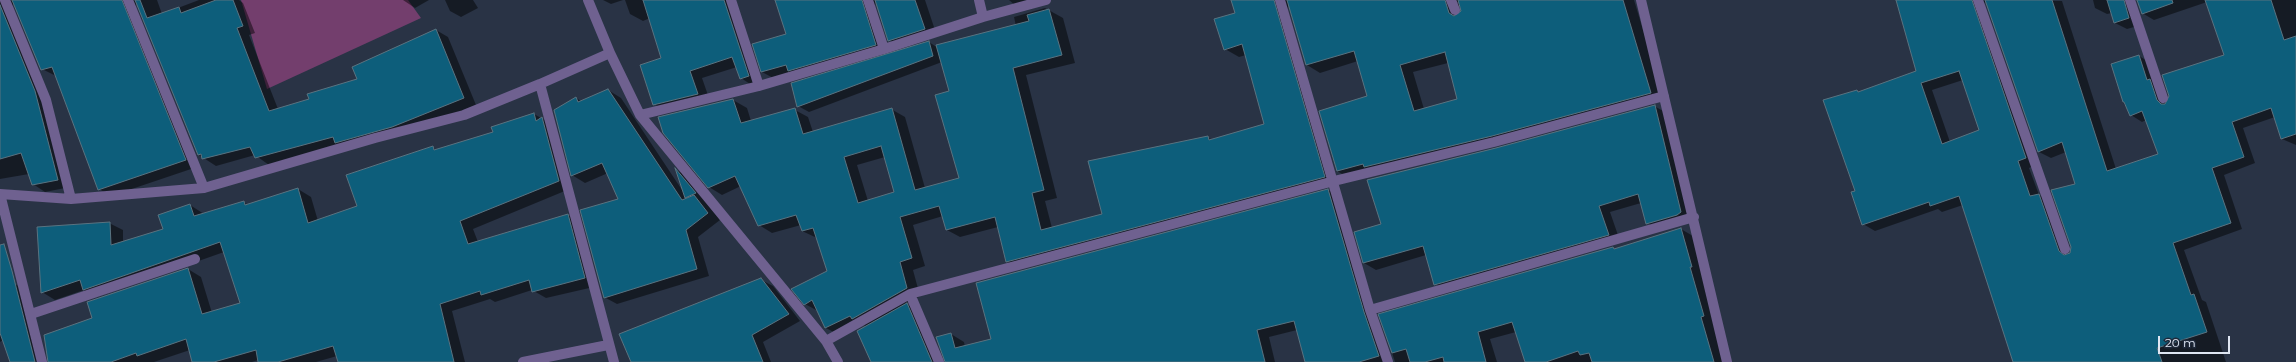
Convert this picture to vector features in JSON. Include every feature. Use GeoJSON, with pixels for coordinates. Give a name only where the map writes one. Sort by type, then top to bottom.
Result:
{"type":"FeatureCollection","features":[{"type":"Feature","properties":{"kind":"street"},"geometry":{"type":"LineString","coordinates":[[5,0],[46,100],[71,199]]}},
{"type":"Feature","properties":{"kind":"street"},"geometry":{"type":"LineString","coordinates":[[128,0],[204,188]]}},
{"type":"Feature","properties":{"kind":"street"},"geometry":{"type":"LineString","coordinates":[[588,0],[610,53],[640,115],[826,342],[838,362]]}},
{"type":"Feature","properties":{"kind":"street"},"geometry":{"type":"LineString","coordinates":[[731,0],[759,86]]}},
{"type":"Feature","properties":{"kind":"street"},"geometry":{"type":"LineString","coordinates":[[868,0],[884,49]]}},
{"type":"Feature","properties":{"kind":"street"},"geometry":{"type":"LineString","coordinates":[[979,0],[983,17]]}},
{"type":"Feature","properties":{"kind":"street"},"geometry":{"type":"LineString","coordinates":[[640,115],[759,86],[884,49],[983,17],[1046,0]]}},
{"type":"Feature","properties":{"kind":"street"},"geometry":{"type":"LineString","coordinates":[[1280,0],[1334,181],[1370,310],[1388,362]]}},
{"type":"Feature","properties":{"kind":"street"},"geometry":{"type":"LineString","coordinates":[[1451,0],[1455,10]]}},
{"type":"Feature","properties":{"kind":"street"},"geometry":{"type":"LineString","coordinates":[[1641,0],[1694,217],[1727,362]]}},
{"type":"Feature","properties":{"kind":"street"},"geometry":{"type":"LineString","coordinates":[[1978,0],[2065,249]]}},
{"type":"Feature","properties":{"kind":"street"},"geometry":{"type":"LineString","coordinates":[[2130,0],[2163,98]]}},
{"type":"Feature","properties":{"kind":"street"},"geometry":{"type":"LineString","coordinates":[[42,362],[0,194],[71,199],[204,188],[375,138],[464,115],[610,53]]}},
{"type":"Feature","properties":{"kind":"street"},"geometry":{"type":"LineString","coordinates":[[540,84],[608,345],[614,362]]}},
{"type":"Feature","properties":{"kind":"street"},"geometry":{"type":"LineString","coordinates":[[826,342],[910,294],[1334,181],[1494,142],[1664,96]]}},
{"type":"Feature","properties":{"kind":"street"},"geometry":{"type":"LineString","coordinates":[[1370,310],[1694,217]]}},
{"type":"Feature","properties":{"kind":"street"},"geometry":{"type":"LineString","coordinates":[[31,314],[195,259]]}},
{"type":"Feature","properties":{"kind":"street"},"geometry":{"type":"LineString","coordinates":[[910,294],[939,362]]}},
{"type":"Feature","properties":{"kind":"street"},"geometry":{"type":"LineString","coordinates":[[523,362],[608,345]]}},
{"type":"Feature","properties":{"kind":"shaded area"},"geometry":{"type":"Polygon","coordinates":[[[241,0],[408,0],[421,18],[267,89],[241,0]]]}},
{"type":"Feature","properties":{"kind":"building"},"geometry":{"type":"Polygon","coordinates":[[[12,0],[122,0],[186,160],[98,190],[52,67],[41,70],[12,0]]]}},
{"type":"Feature","properties":{"kind":"building"},"geometry":{"type":"Polygon","coordinates":[[[135,0],[140,0],[147,18],[179,7],[181,13],[216,0],[233,0],[243,26],[237,28],[269,111],[309,99],[307,94],[357,79],[352,67],[436,29],[464,98],[392,127],[335,143],[333,137],[255,158],[250,147],[202,159],[201,154],[198,155],[135,0]]]}},
{"type":"Feature","properties":{"kind":"building"},"geometry":{"type":"Polygon","coordinates":[[[643,0],[724,0],[749,76],[740,79],[732,57],[690,71],[698,94],[653,105],[640,65],[661,58],[643,0]]]}},
{"type":"Feature","properties":{"kind":"building"},"geometry":{"type":"Polygon","coordinates":[[[775,0],[862,0],[876,45],[788,71],[786,65],[761,72],[752,44],[786,34],[775,0]]]}},
{"type":"Feature","properties":{"kind":"building"},"geometry":{"type":"Polygon","coordinates":[[[875,0],[915,0],[925,29],[888,41],[875,0]]]}},
{"type":"Feature","properties":{"kind":"building"},"geometry":{"type":"Polygon","coordinates":[[[1231,0],[1274,0],[1325,177],[1006,262],[995,217],[946,230],[939,206],[900,217],[912,258],[900,262],[907,288],[852,319],[850,316],[825,328],[812,300],[804,305],[791,289],[827,271],[813,228],[802,231],[796,215],[758,226],[735,176],[708,188],[663,133],[658,117],[733,99],[741,123],[795,108],[803,134],[892,108],[915,190],[959,178],[935,95],[949,91],[936,45],[1029,21],[1027,15],[1049,9],[1062,55],[1013,68],[1044,190],[1032,193],[1041,230],[1102,214],[1088,161],[1208,136],[1209,140],[1264,124],[1242,44],[1224,50],[1214,19],[1235,13],[1231,0]],[[881,146],[844,157],[858,203],[894,192],[881,146]]]}},
{"type":"Feature","properties":{"kind":"building"},"geometry":{"type":"Polygon","coordinates":[[[1287,0],[1445,0],[1449,13],[1454,16],[1461,11],[1458,0],[1623,0],[1651,93],[1492,136],[1364,167],[1363,164],[1337,171],[1319,111],[1367,96],[1354,51],[1306,65],[1287,0]],[[1445,52],[1400,65],[1414,111],[1457,99],[1445,52]]]}},
{"type":"Feature","properties":{"kind":"building"},"geometry":{"type":"Polygon","coordinates":[[[1896,0],[1972,0],[2026,158],[2018,161],[2030,196],[2039,194],[2059,251],[2064,255],[2070,253],[2071,247],[2051,190],[2075,184],[2062,142],[2038,152],[1985,0],[2052,0],[2107,171],[2158,154],[2142,111],[2130,116],[2123,102],[2111,64],[2139,55],[2147,80],[2150,79],[2157,100],[2161,104],[2165,104],[2169,96],[2162,75],[2224,55],[2205,0],[2271,0],[2284,40],[2296,36],[2296,134],[2281,139],[2271,108],[2232,122],[2244,157],[2212,168],[2231,223],[2173,243],[2191,295],[2194,294],[2207,332],[2157,348],[2162,362],[2013,362],[1959,196],[1930,206],[1929,202],[1862,225],[1851,192],[1855,191],[1823,100],[1857,90],[1858,92],[1916,71],[1896,0]],[[1959,71],[1921,83],[1942,144],[1979,130],[1959,71]]]}},
{"type":"Feature","properties":{"kind":"building"},"geometry":{"type":"Polygon","coordinates":[[[2107,0],[2124,0],[2129,18],[2114,23],[2107,0]]]}},
{"type":"Feature","properties":{"kind":"building"},"geometry":{"type":"Polygon","coordinates":[[[2137,0],[2172,0],[2173,3],[2142,14],[2137,0]]]}},
{"type":"Feature","properties":{"kind":"building"},"geometry":{"type":"Polygon","coordinates":[[[0,5],[35,91],[58,180],[32,185],[21,153],[0,159],[0,5]]]}},
{"type":"Feature","properties":{"kind":"building"},"geometry":{"type":"Polygon","coordinates":[[[929,41],[933,56],[797,107],[791,83],[929,41]]]}},
{"type":"Feature","properties":{"kind":"building"},"geometry":{"type":"Polygon","coordinates":[[[608,89],[682,200],[694,195],[708,213],[686,230],[697,269],[604,298],[580,210],[618,199],[602,163],[571,176],[554,110],[576,97],[578,102],[608,89]]]}},
{"type":"Feature","properties":{"kind":"building"},"geometry":{"type":"Polygon","coordinates":[[[1655,105],[1681,212],[1677,215],[1646,224],[1638,194],[1599,206],[1609,235],[1434,285],[1423,246],[1363,263],[1354,232],[1381,224],[1367,180],[1496,148],[1655,105]]]}},
{"type":"Feature","properties":{"kind":"building"},"geometry":{"type":"Polygon","coordinates":[[[534,113],[536,121],[542,117],[559,181],[460,221],[468,244],[568,214],[585,278],[532,292],[529,280],[481,295],[480,291],[440,304],[454,362],[338,362],[333,346],[278,362],[258,362],[256,350],[214,362],[192,362],[186,339],[137,356],[136,353],[111,362],[48,362],[44,335],[92,318],[87,302],[188,268],[202,314],[240,303],[220,242],[83,290],[80,280],[41,293],[37,227],[110,222],[111,245],[163,229],[158,215],[190,204],[194,216],[244,201],[245,205],[298,188],[308,223],[357,206],[346,175],[433,146],[434,150],[493,132],[491,127],[534,113]]]}},
{"type":"Feature","properties":{"kind":"building"},"geometry":{"type":"Polygon","coordinates":[[[675,168],[696,193],[685,198],[675,168]]]}},
{"type":"Feature","properties":{"kind":"building"},"geometry":{"type":"Polygon","coordinates":[[[1328,189],[1364,312],[1379,356],[1359,362],[1305,362],[1294,321],[1257,330],[1265,362],[945,362],[936,337],[951,333],[955,348],[991,339],[976,283],[1328,189]]]}},
{"type":"Feature","properties":{"kind":"building"},"geometry":{"type":"Polygon","coordinates":[[[1681,228],[1704,316],[1701,317],[1714,362],[1592,362],[1589,353],[1580,355],[1578,351],[1546,362],[1525,362],[1512,322],[1478,332],[1486,362],[1444,362],[1443,357],[1425,362],[1410,362],[1406,349],[1392,353],[1378,314],[1613,247],[1614,249],[1681,228]]]}},
{"type":"Feature","properties":{"kind":"building"},"geometry":{"type":"Polygon","coordinates":[[[4,244],[35,362],[10,362],[0,333],[0,245],[4,244]]]}},
{"type":"Feature","properties":{"kind":"building"},"geometry":{"type":"Polygon","coordinates":[[[761,278],[789,314],[752,335],[763,362],[631,362],[619,334],[761,278]]]}},
{"type":"Feature","properties":{"kind":"building"},"geometry":{"type":"Polygon","coordinates":[[[907,303],[932,362],[871,362],[857,331],[907,303]]]}}]}
